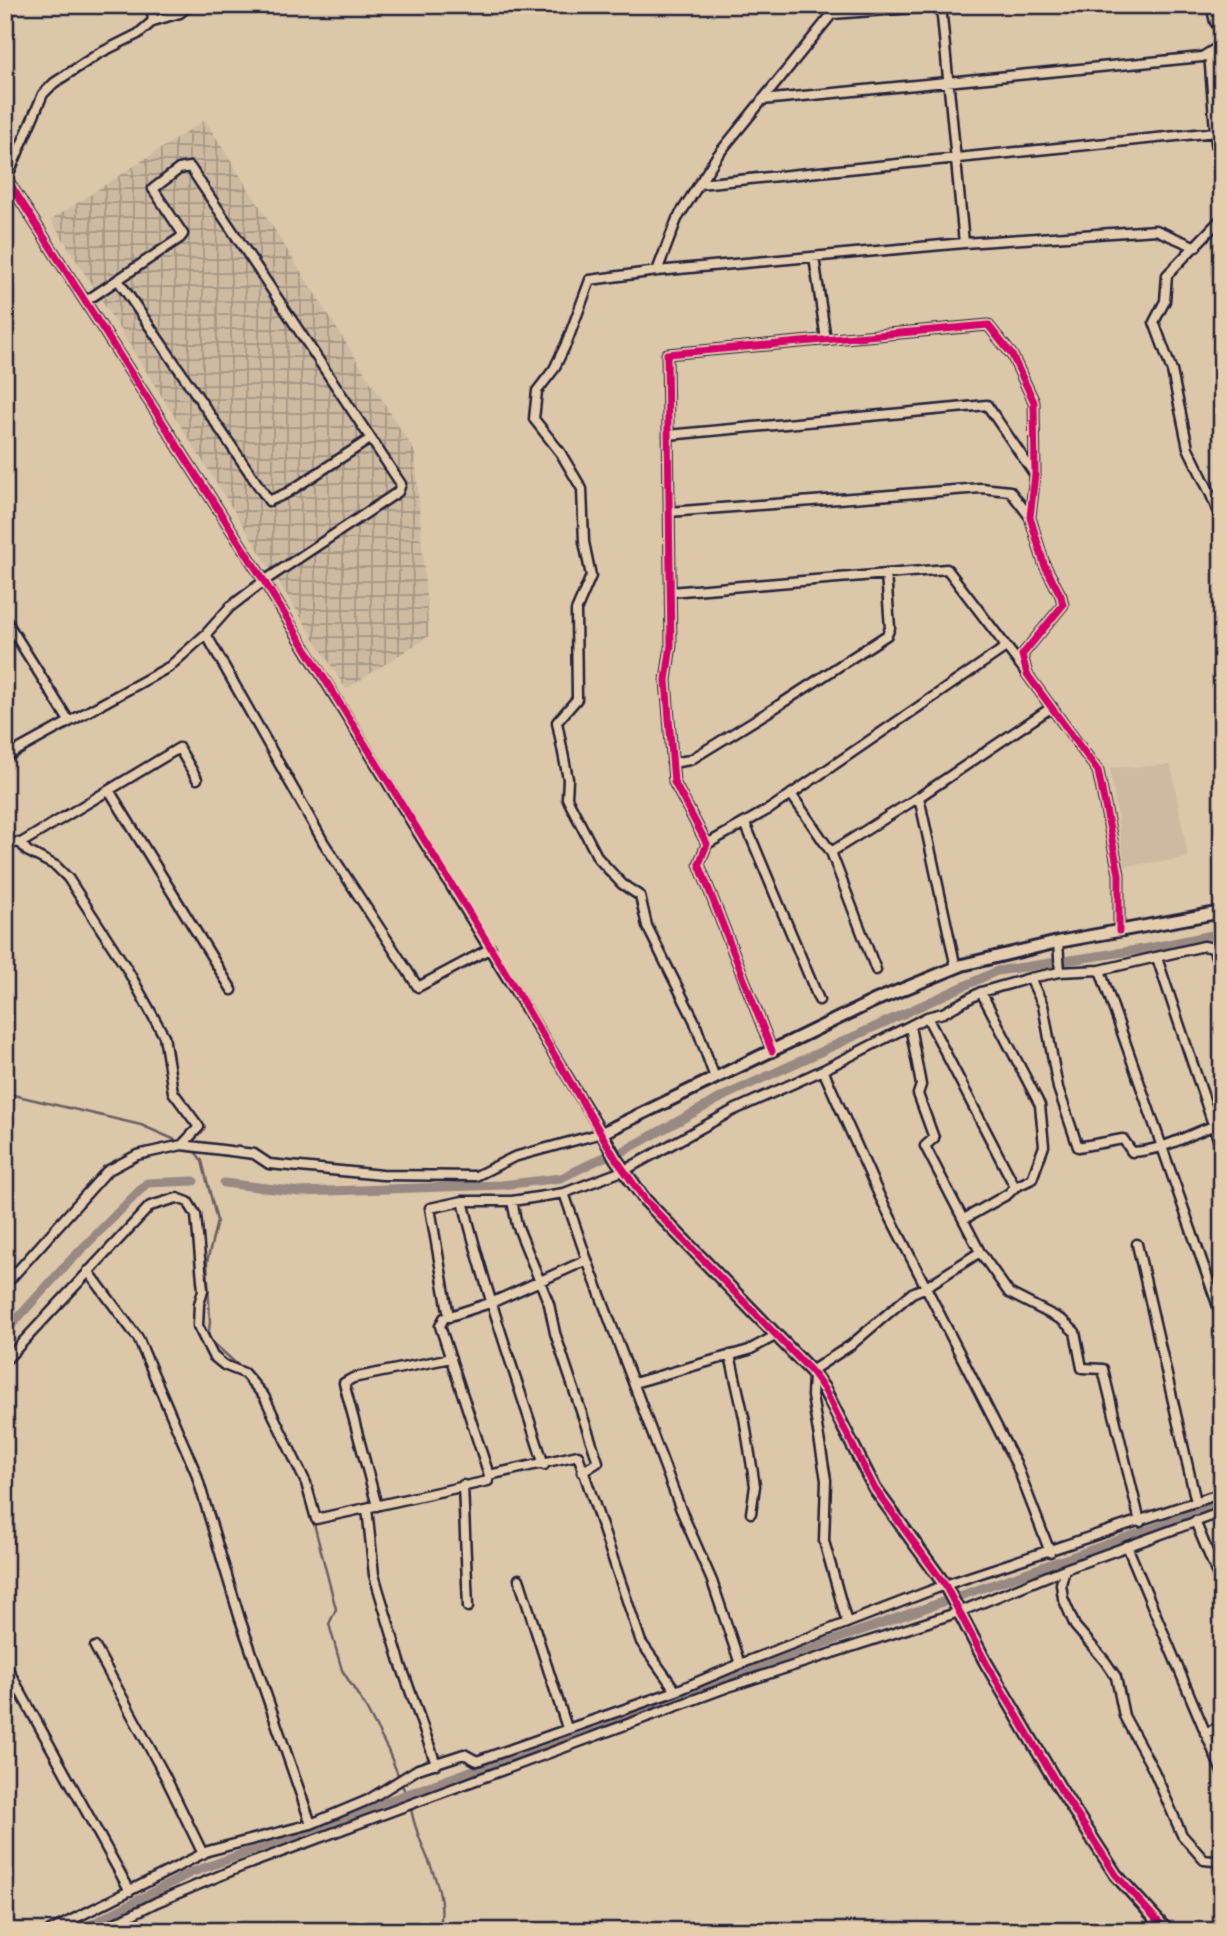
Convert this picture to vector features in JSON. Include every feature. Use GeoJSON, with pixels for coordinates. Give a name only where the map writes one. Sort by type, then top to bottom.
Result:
{"type":"FeatureCollection","features":[{"type":"Feature","properties":{"kind":"street"},"geometry":{"type":"LineString","coordinates":[[151,5],[153,21]]}},
{"type":"Feature","properties":{"kind":"street"},"geometry":{"type":"LineString","coordinates":[[190,5],[180,13],[153,21],[138,34],[98,54],[48,88],[6,177],[264,581],[491,947],[616,1159],[645,1200],[812,1373],[824,1389],[875,1489],[946,1588],[1059,1787],[1116,1875],[1167,1931]]}},
{"type":"Feature","properties":{"kind":"street"},"geometry":{"type":"LineString","coordinates":[[657,271],[677,219],[717,156],[832,14],[951,5]]}},
{"type":"Feature","properties":{"kind":"street"},"geometry":{"type":"LineString","coordinates":[[1211,5],[1215,22],[1222,31]]}},
{"type":"Feature","properties":{"kind":"street"},"geometry":{"type":"LineString","coordinates":[[941,6],[964,243]]}},
{"type":"Feature","properties":{"kind":"street"},"geometry":{"type":"LineString","coordinates":[[762,100],[1202,57],[1215,49],[1222,49]]}},
{"type":"Feature","properties":{"kind":"street"},"geometry":{"type":"LineString","coordinates":[[1209,52],[1222,176]]}},
{"type":"Feature","properties":{"kind":"street"},"geometry":{"type":"LineString","coordinates":[[699,184],[1216,132]]}},
{"type":"Feature","properties":{"kind":"street"},"geometry":{"type":"LineString","coordinates":[[5,757],[169,667],[206,634],[230,607],[264,581],[398,492],[401,484],[190,167],[179,169],[153,189],[183,233],[86,302]]}},
{"type":"Feature","properties":{"kind":"street"},"geometry":{"type":"LineString","coordinates":[[1222,218],[1167,275],[1166,301],[1154,323],[1172,371],[1188,448],[1222,522]]}},
{"type":"Feature","properties":{"kind":"street"},"geometry":{"type":"LineString","coordinates":[[715,1078],[694,1020],[647,926],[640,896],[622,884],[598,858],[567,798],[568,779],[557,722],[577,699],[576,611],[591,576],[584,542],[582,489],[561,452],[534,419],[537,391],[554,369],[567,342],[590,280],[657,271],[964,243],[1156,230],[1196,247]]}},
{"type":"Feature","properties":{"kind":"street"},"geometry":{"type":"LineString","coordinates":[[814,257],[826,340]]}},
{"type":"Feature","properties":{"kind":"street"},"geometry":{"type":"LineString","coordinates":[[118,281],[269,501],[287,493],[370,439]]}},
{"type":"Feature","properties":{"kind":"street"},"geometry":{"type":"LineString","coordinates":[[707,844],[674,782],[672,763],[666,681],[671,645],[667,354],[988,325],[1012,355],[1034,402],[1035,475],[1030,517]]}},
{"type":"Feature","properties":{"kind":"street"},"geometry":{"type":"LineString","coordinates":[[668,435],[987,405],[1035,475]]}},
{"type":"Feature","properties":{"kind":"street"},"geometry":{"type":"LineString","coordinates":[[669,512],[981,488],[1010,491],[1030,517],[1044,564],[1063,605],[1022,655],[1027,674]]}},
{"type":"Feature","properties":{"kind":"street"},"geometry":{"type":"LineString","coordinates":[[1211,495],[1222,491]]}},
{"type":"Feature","properties":{"kind":"street"},"geometry":{"type":"LineString","coordinates":[[670,592],[947,569],[1098,771],[1119,874],[1119,931]]}},
{"type":"Feature","properties":{"kind":"street"},"geometry":{"type":"LineString","coordinates":[[672,763],[690,760],[887,635],[890,628],[886,574]]}},
{"type":"Feature","properties":{"kind":"street"},"geometry":{"type":"LineString","coordinates":[[7,622],[69,720]]}},
{"type":"Feature","properties":{"kind":"street"},"geometry":{"type":"LineString","coordinates":[[206,634],[324,843],[418,986],[491,947]]}},
{"type":"Feature","properties":{"kind":"street"},"geometry":{"type":"LineString","coordinates":[[772,1051],[699,864],[707,844],[791,794],[1006,647]]}},
{"type":"Feature","properties":{"kind":"street"},"geometry":{"type":"LineString","coordinates":[[831,852],[919,797],[1052,707]]}},
{"type":"Feature","properties":{"kind":"street"},"geometry":{"type":"LineString","coordinates":[[5,842],[21,843],[179,748],[198,779]]}},
{"type":"Feature","properties":{"kind":"street"},"geometry":{"type":"LineString","coordinates":[[109,790],[232,990]]}},
{"type":"Feature","properties":{"kind":"street"},"geometry":{"type":"LineString","coordinates":[[791,794],[831,852],[876,970]]}},
{"type":"Feature","properties":{"kind":"street"},"geometry":{"type":"LineString","coordinates":[[919,797],[956,968]]}},
{"type":"Feature","properties":{"kind":"street"},"geometry":{"type":"LineString","coordinates":[[745,823],[819,1000]]}},
{"type":"Feature","properties":{"kind":"street"},"geometry":{"type":"LineString","coordinates":[[21,843],[27,851],[56,866],[68,878],[127,969],[164,1036],[173,1092],[199,1127],[183,1145]]}},
{"type":"Feature","properties":{"kind":"street"},"geometry":{"type":"LineString","coordinates":[[5,1285],[107,1171],[137,1155],[183,1145],[254,1154],[269,1164],[382,1175],[476,1176],[514,1157],[605,1137],[715,1078],[874,1002],[956,968],[1058,942],[1222,912]]}},
{"type":"Feature","properties":{"kind":"street"},"geometry":{"type":"LineString","coordinates":[[1058,942],[1060,972]]}},
{"type":"Feature","properties":{"kind":"street"},"geometry":{"type":"LineString","coordinates":[[449,1317],[430,1208],[463,1201],[512,1201],[564,1193],[625,1170],[732,1111],[823,1070],[927,1017],[943,1013],[981,992],[1030,978],[1060,972],[1100,970],[1204,946],[1217,947],[1222,973]]}},
{"type":"Feature","properties":{"kind":"street"},"geometry":{"type":"LineString","coordinates":[[1157,958],[1217,1124],[1222,1152]]}},
{"type":"Feature","properties":{"kind":"street"},"geometry":{"type":"LineString","coordinates":[[1100,970],[1222,1318]]}},
{"type":"Feature","properties":{"kind":"street"},"geometry":{"type":"LineString","coordinates":[[1030,978],[1043,1005],[1058,1087],[1078,1147],[1123,1139],[1132,1152],[1162,1148],[1217,1124]]}},
{"type":"Feature","properties":{"kind":"street"},"geometry":{"type":"LineString","coordinates":[[964,1219],[1032,1179],[1044,1146],[1040,1105],[981,992]]}},
{"type":"Feature","properties":{"kind":"street"},"geometry":{"type":"LineString","coordinates":[[927,1017],[1015,1187]]}},
{"type":"Feature","properties":{"kind":"street"},"geometry":{"type":"LineString","coordinates":[[910,1026],[921,1085],[918,1094],[934,1138],[925,1146],[980,1252],[1009,1293],[1062,1320],[1075,1332],[1082,1368],[1103,1369],[1140,1522]]}},
{"type":"Feature","properties":{"kind":"street"},"geometry":{"type":"LineString","coordinates":[[823,1070],[880,1197],[1017,1466],[1050,1552]]}},
{"type":"Feature","properties":{"kind":"street"},"geometry":{"type":"LineString","coordinates":[[564,1193],[681,1510],[712,1581],[740,1664]]}},
{"type":"Feature","properties":{"kind":"street"},"geometry":{"type":"LineString","coordinates":[[5,1361],[150,1206],[177,1198],[188,1202],[196,1215],[203,1290],[198,1326],[213,1356],[224,1365],[244,1373],[264,1396],[306,1483],[316,1518],[488,1481],[489,1475],[440,1326],[444,1318],[493,1302],[587,1260]]}},
{"type":"Feature","properties":{"kind":"street"},"geometry":{"type":"LineString","coordinates":[[463,1201],[482,1275],[544,1465]]}},
{"type":"Feature","properties":{"kind":"street"},"geometry":{"type":"LineString","coordinates":[[512,1201],[517,1225],[549,1304],[555,1333],[598,1462],[582,1472]]}},
{"type":"Feature","properties":{"kind":"street"},"geometry":{"type":"LineString","coordinates":[[1137,1244],[1196,1502]]}},
{"type":"Feature","properties":{"kind":"street"},"geometry":{"type":"LineString","coordinates":[[812,1373],[851,1345],[912,1293],[980,1252]]}},
{"type":"Feature","properties":{"kind":"street"},"geometry":{"type":"LineString","coordinates":[[88,1271],[138,1338],[196,1473],[240,1619],[311,1824]]}},
{"type":"Feature","properties":{"kind":"street"},"geometry":{"type":"LineString","coordinates":[[634,1383],[750,1350],[775,1336]]}},
{"type":"Feature","properties":{"kind":"street"},"geometry":{"type":"LineString","coordinates":[[730,1355],[744,1417],[755,1486],[751,1513]]}},
{"type":"Feature","properties":{"kind":"street"},"geometry":{"type":"LineString","coordinates":[[377,1506],[344,1383],[353,1378],[451,1358]]}},
{"type":"Feature","properties":{"kind":"street"},"geometry":{"type":"LineString","coordinates":[[812,1373],[812,1396],[826,1480],[824,1541],[847,1623]]}},
{"type":"Feature","properties":{"kind":"street"},"geometry":{"type":"LineString","coordinates":[[489,1475],[544,1465],[578,1455],[641,1642],[676,1691]]}},
{"type":"Feature","properties":{"kind":"street"},"geometry":{"type":"LineString","coordinates":[[463,1485],[468,1607]]}},
{"type":"Feature","properties":{"kind":"street"},"geometry":{"type":"LineString","coordinates":[[50,1931],[203,1854],[311,1824],[368,1800],[418,1769],[464,1754],[477,1761],[676,1691],[847,1623],[1222,1493]]}},
{"type":"Feature","properties":{"kind":"street"},"geometry":{"type":"LineString","coordinates":[[367,1508],[374,1575],[401,1665],[436,1763]]}},
{"type":"Feature","properties":{"kind":"street"},"geometry":{"type":"LineString","coordinates":[[99,1931],[157,1902],[238,1868],[731,1686],[1222,1511]]}},
{"type":"Feature","properties":{"kind":"street"},"geometry":{"type":"LineString","coordinates":[[1195,1521],[1222,1586]]}},
{"type":"Feature","properties":{"kind":"street"},"geometry":{"type":"LineString","coordinates":[[1127,1546],[1222,1772]]}},
{"type":"Feature","properties":{"kind":"street"},"geometry":{"type":"LineString","coordinates":[[1065,1569],[1061,1584],[1068,1611],[1075,1626],[1105,1661],[1115,1678],[1124,1716],[1154,1772],[1182,1835],[1204,1860],[1222,1862]]}},
{"type":"Feature","properties":{"kind":"street"},"geometry":{"type":"LineString","coordinates":[[519,1579],[567,1728]]}},
{"type":"Feature","properties":{"kind":"street"},"geometry":{"type":"LineString","coordinates":[[95,1647],[165,1776],[203,1854]]}},
{"type":"Feature","properties":{"kind":"street"},"geometry":{"type":"LineString","coordinates":[[5,1664],[130,1891]]}},
{"type":"Feature","properties":{"kind":"street"},"geometry":{"type":"LineString","coordinates":[[1205,1733],[1222,1726]]}},
{"type":"Feature","properties":{"kind":"shaded area"},"geometry":{"type":"Polygon","coordinates":[[[205,120],[415,452],[429,636],[346,689],[51,220],[205,120]]]}},
{"type":"Feature","properties":{"kind":"shaded area"},"geometry":{"type":"Polygon","coordinates":[[[1171,765],[1188,858],[1125,866],[1110,768],[1171,765]]]}},
{"type":"Feature","properties":{"kind":"waterway"},"geometry":{"type":"LineString","coordinates":[[224,1183],[300,1192],[502,1185],[561,1178],[602,1158],[620,1153],[726,1095],[997,971],[1144,949],[1222,933]]}},
{"type":"Feature","properties":{"kind":"waterway"},"geometry":{"type":"LineString","coordinates":[[5,1093],[141,1125],[180,1142]]}},
{"type":"Feature","properties":{"kind":"waterway"},"geometry":{"type":"LineString","coordinates":[[194,1150],[202,1161],[217,1221],[207,1262],[210,1322],[208,1338],[242,1369]]}},
{"type":"Feature","properties":{"kind":"waterway"},"geometry":{"type":"LineString","coordinates":[[5,1332],[147,1183],[194,1181]]}},
{"type":"Feature","properties":{"kind":"waterway"},"geometry":{"type":"LineString","coordinates":[[79,1931],[190,1873],[754,1668],[1222,1504]]}},
{"type":"Feature","properties":{"kind":"waterway"},"geometry":{"type":"LineString","coordinates":[[313,1520],[336,1609],[329,1624],[342,1670],[388,1750],[409,1802]]}},
{"type":"Feature","properties":{"kind":"waterway"},"geometry":{"type":"LineString","coordinates":[[411,1808],[441,1899],[439,1931]]}},
{"type":"Feature","properties":{"kind":"cycle path"},"geometry":{"type":"LineString","coordinates":[[5,176],[264,581],[491,948],[616,1159],[645,1200],[811,1371],[824,1389],[875,1489],[945,1585],[986,1663],[1059,1787],[1116,1875],[1167,1931]]}},
{"type":"Feature","properties":{"kind":"cycle path"},"geometry":{"type":"LineString","coordinates":[[772,1051],[699,864],[707,844],[674,782],[666,680],[671,645],[667,354],[988,325],[1012,355],[1034,402],[1035,475],[1030,517],[1044,564],[1063,605],[1022,655],[1027,674],[1098,771],[1119,874],[1119,931]]}}]}
